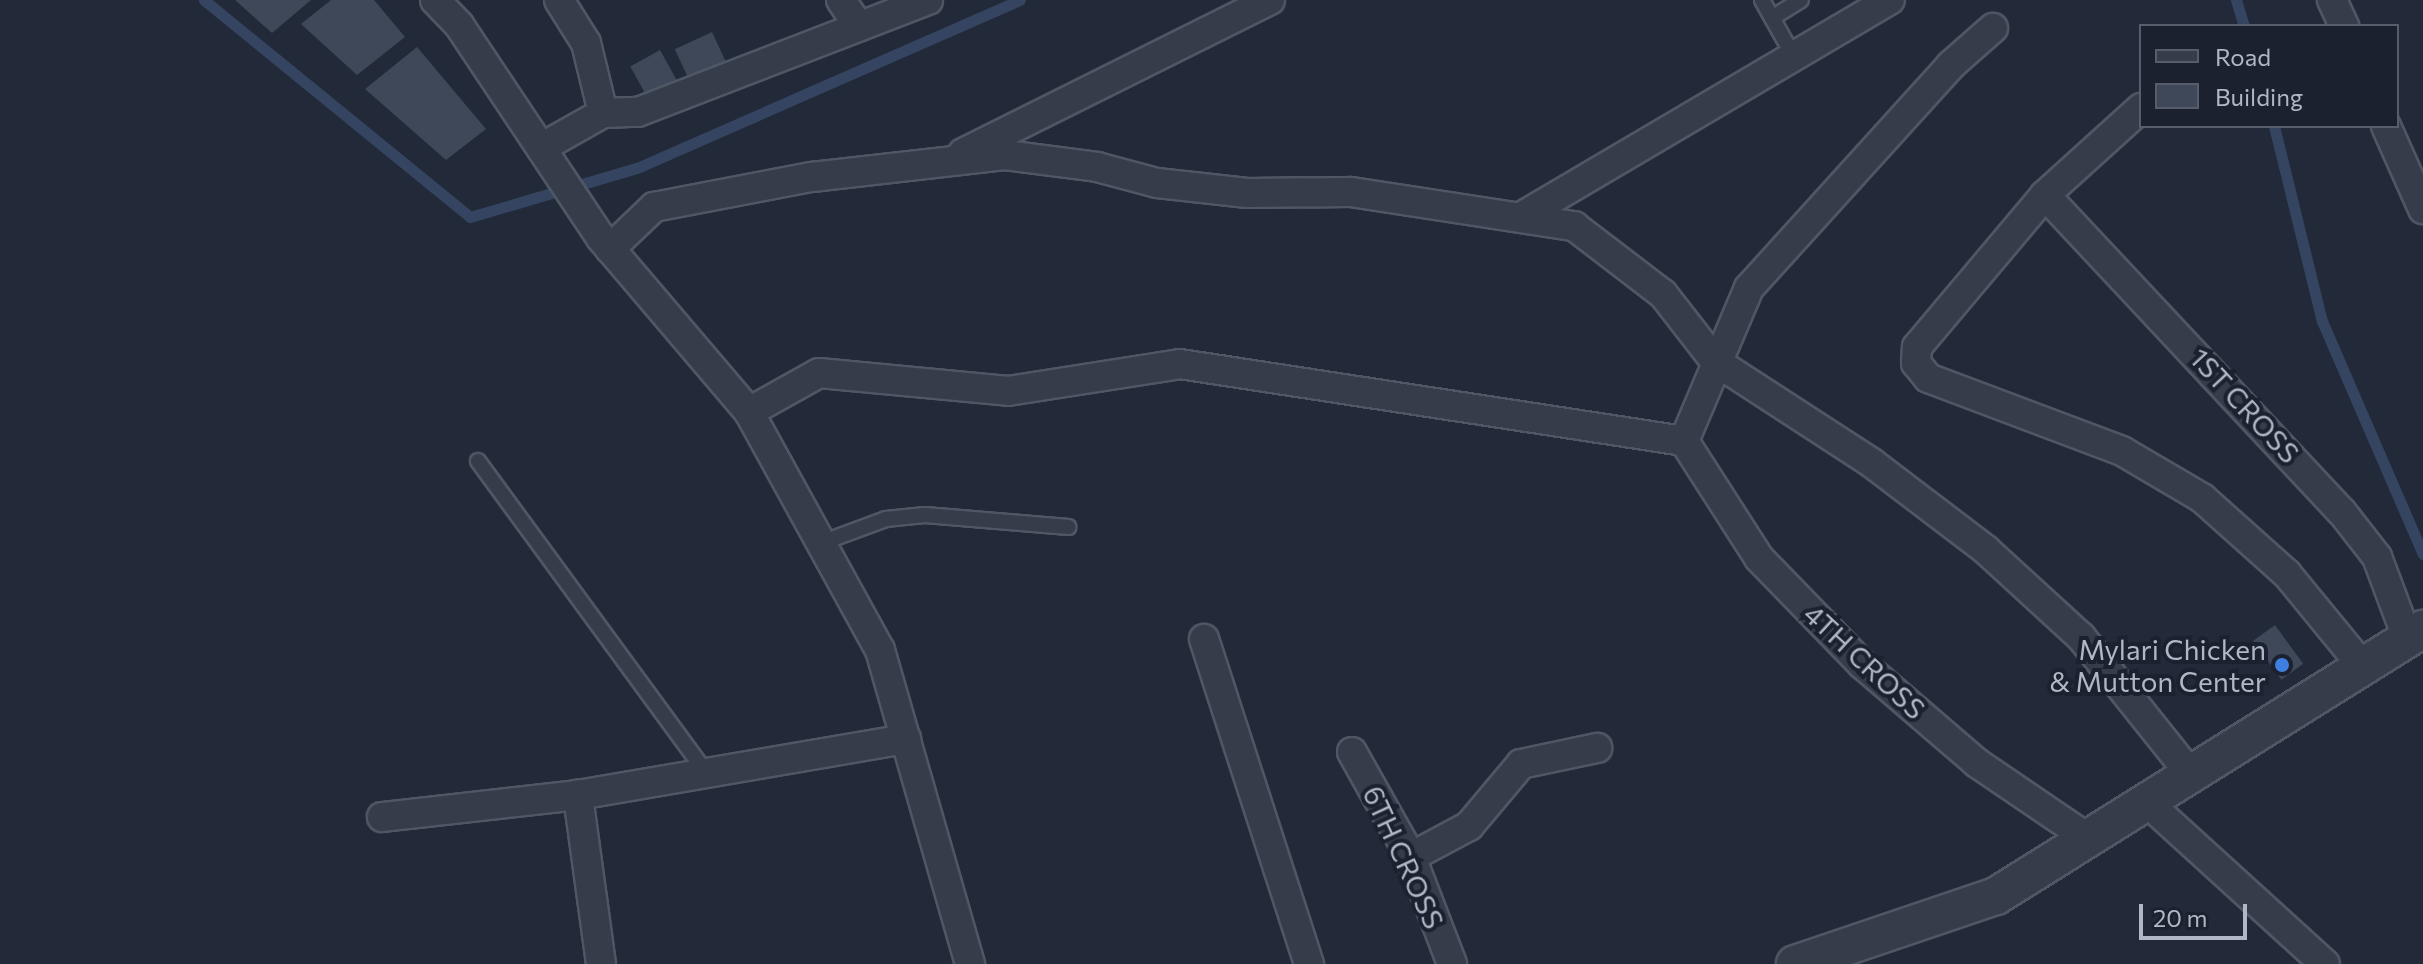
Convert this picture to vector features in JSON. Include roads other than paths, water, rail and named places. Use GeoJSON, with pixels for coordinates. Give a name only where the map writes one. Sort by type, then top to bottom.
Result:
{"type":"FeatureCollection","features":[{"type":"Feature","properties":{"kind":"street"},"geometry":{"type":"LineString","coordinates":[[435,0],[459,25],[606,244],[749,412],[880,650],[970,964]]}},
{"type":"Feature","properties":{"kind":"street"},"geometry":{"type":"LineString","coordinates":[[559,0],[586,43],[603,113]]}},
{"type":"Feature","properties":{"kind":"street"},"geometry":{"type":"LineString","coordinates":[[841,0],[859,27]]}},
{"type":"Feature","properties":{"kind":"street"},"geometry":{"type":"LineString","coordinates":[[544,153],[603,113],[638,112],[928,0]]}},
{"type":"Feature","properties":{"kind":"street"},"geometry":{"type":"LineString","coordinates":[[948,161],[1270,0]]}},
{"type":"Feature","properties":{"kind":"street"},"geometry":{"type":"LineString","coordinates":[[1521,217],[1890,0]]}},
{"type":"Feature","properties":{"kind":"street"},"geometry":{"type":"LineString","coordinates":[[2332,0],[2343,24]]}},
{"type":"Feature","properties":{"kind":"street"},"geometry":{"type":"LineString","coordinates":[[749,412],[819,373],[1008,391],[1180,364],[1684,441],[1715,361],[1749,288],[1951,65],[1993,28]]}},
{"type":"Feature","properties":{"kind":"street"},"geometry":{"type":"LineString","coordinates":[[2139,110],[2045,195],[1917,347],[1916,363],[1928,378],[2122,451],[2202,498],[2287,574],[2364,668]]}},
{"type":"Feature","properties":{"kind":"street"},"geometry":{"type":"LineString","coordinates":[[2387,128],[2423,209]]}},
{"type":"Feature","properties":{"kind":"street"},"geometry":{"type":"LineString","coordinates":[[606,244],[654,207],[812,177],[1005,155],[1097,167],[1157,183],[1247,193],[1351,192],[1574,226],[1663,294],[1715,361],[1872,463],[1986,550],[2081,637],[2192,776]]}},
{"type":"Feature","properties":{"kind":"street","name":"1ST CROSS"},"geometry":{"type":"LineString","coordinates":[[2045,195],[2342,512],[2377,557],[2418,633]]}},
{"type":"Feature","properties":{"kind":"street","name":"4TH CROSS"},"geometry":{"type":"LineString","coordinates":[[1684,441],[1759,558],[1862,664],[1977,763],[2089,839]]}},
{"type":"Feature","properties":{"kind":"street"},"geometry":{"type":"LineString","coordinates":[[1795,964],[1996,896],[2418,633]]}},
{"type":"Feature","properties":{"kind":"street"},"geometry":{"type":"LineString","coordinates":[[1204,639],[1309,964]]}},
{"type":"Feature","properties":{"kind":"street"},"geometry":{"type":"LineString","coordinates":[[382,817],[578,795],[906,739]]}},
{"type":"Feature","properties":{"kind":"street"},"geometry":{"type":"LineString","coordinates":[[1411,857],[1469,826],[1521,764],[1597,748]]}},
{"type":"Feature","properties":{"kind":"street","name":"6TH CROSS"},"geometry":{"type":"LineString","coordinates":[[1352,752],[1411,857],[1452,964]]}},
{"type":"Feature","properties":{"kind":"street"},"geometry":{"type":"LineString","coordinates":[[578,795],[601,964]]}},
{"type":"Feature","properties":{"kind":"street"},"geometry":{"type":"LineString","coordinates":[[2148,803],[2325,964]]}},
{"type":"Feature","properties":{"kind":"lane"},"geometry":{"type":"LineString","coordinates":[[1762,0],[1794,57]]}},
{"type":"Feature","properties":{"kind":"lane"},"geometry":{"type":"LineString","coordinates":[[1772,18],[1801,0]]}},
{"type":"Feature","properties":{"kind":"lane"},"geometry":{"type":"LineString","coordinates":[[478,461],[707,774]]}},
{"type":"Feature","properties":{"kind":"lane"},"geometry":{"type":"LineString","coordinates":[[821,543],[886,519],[925,515],[1069,527]]}},
{"type":"Feature","properties":{"kind":"waterway"},"geometry":{"type":"LineString","coordinates":[[204,0],[470,217],[637,168],[1020,0]]}},
{"type":"Feature","properties":{"kind":"waterway"},"geometry":{"type":"LineString","coordinates":[[2236,0],[2243,24]]}},
{"type":"Feature","properties":{"kind":"waterway"},"geometry":{"type":"LineString","coordinates":[[2274,128],[2322,321],[2423,554]]}},
{"type":"Feature","properties":{"kind":"place","name":"Mylari Chicken & Mutton Center"},"geometry":{"type":"Point","coordinates":[2282,665]}}]}
